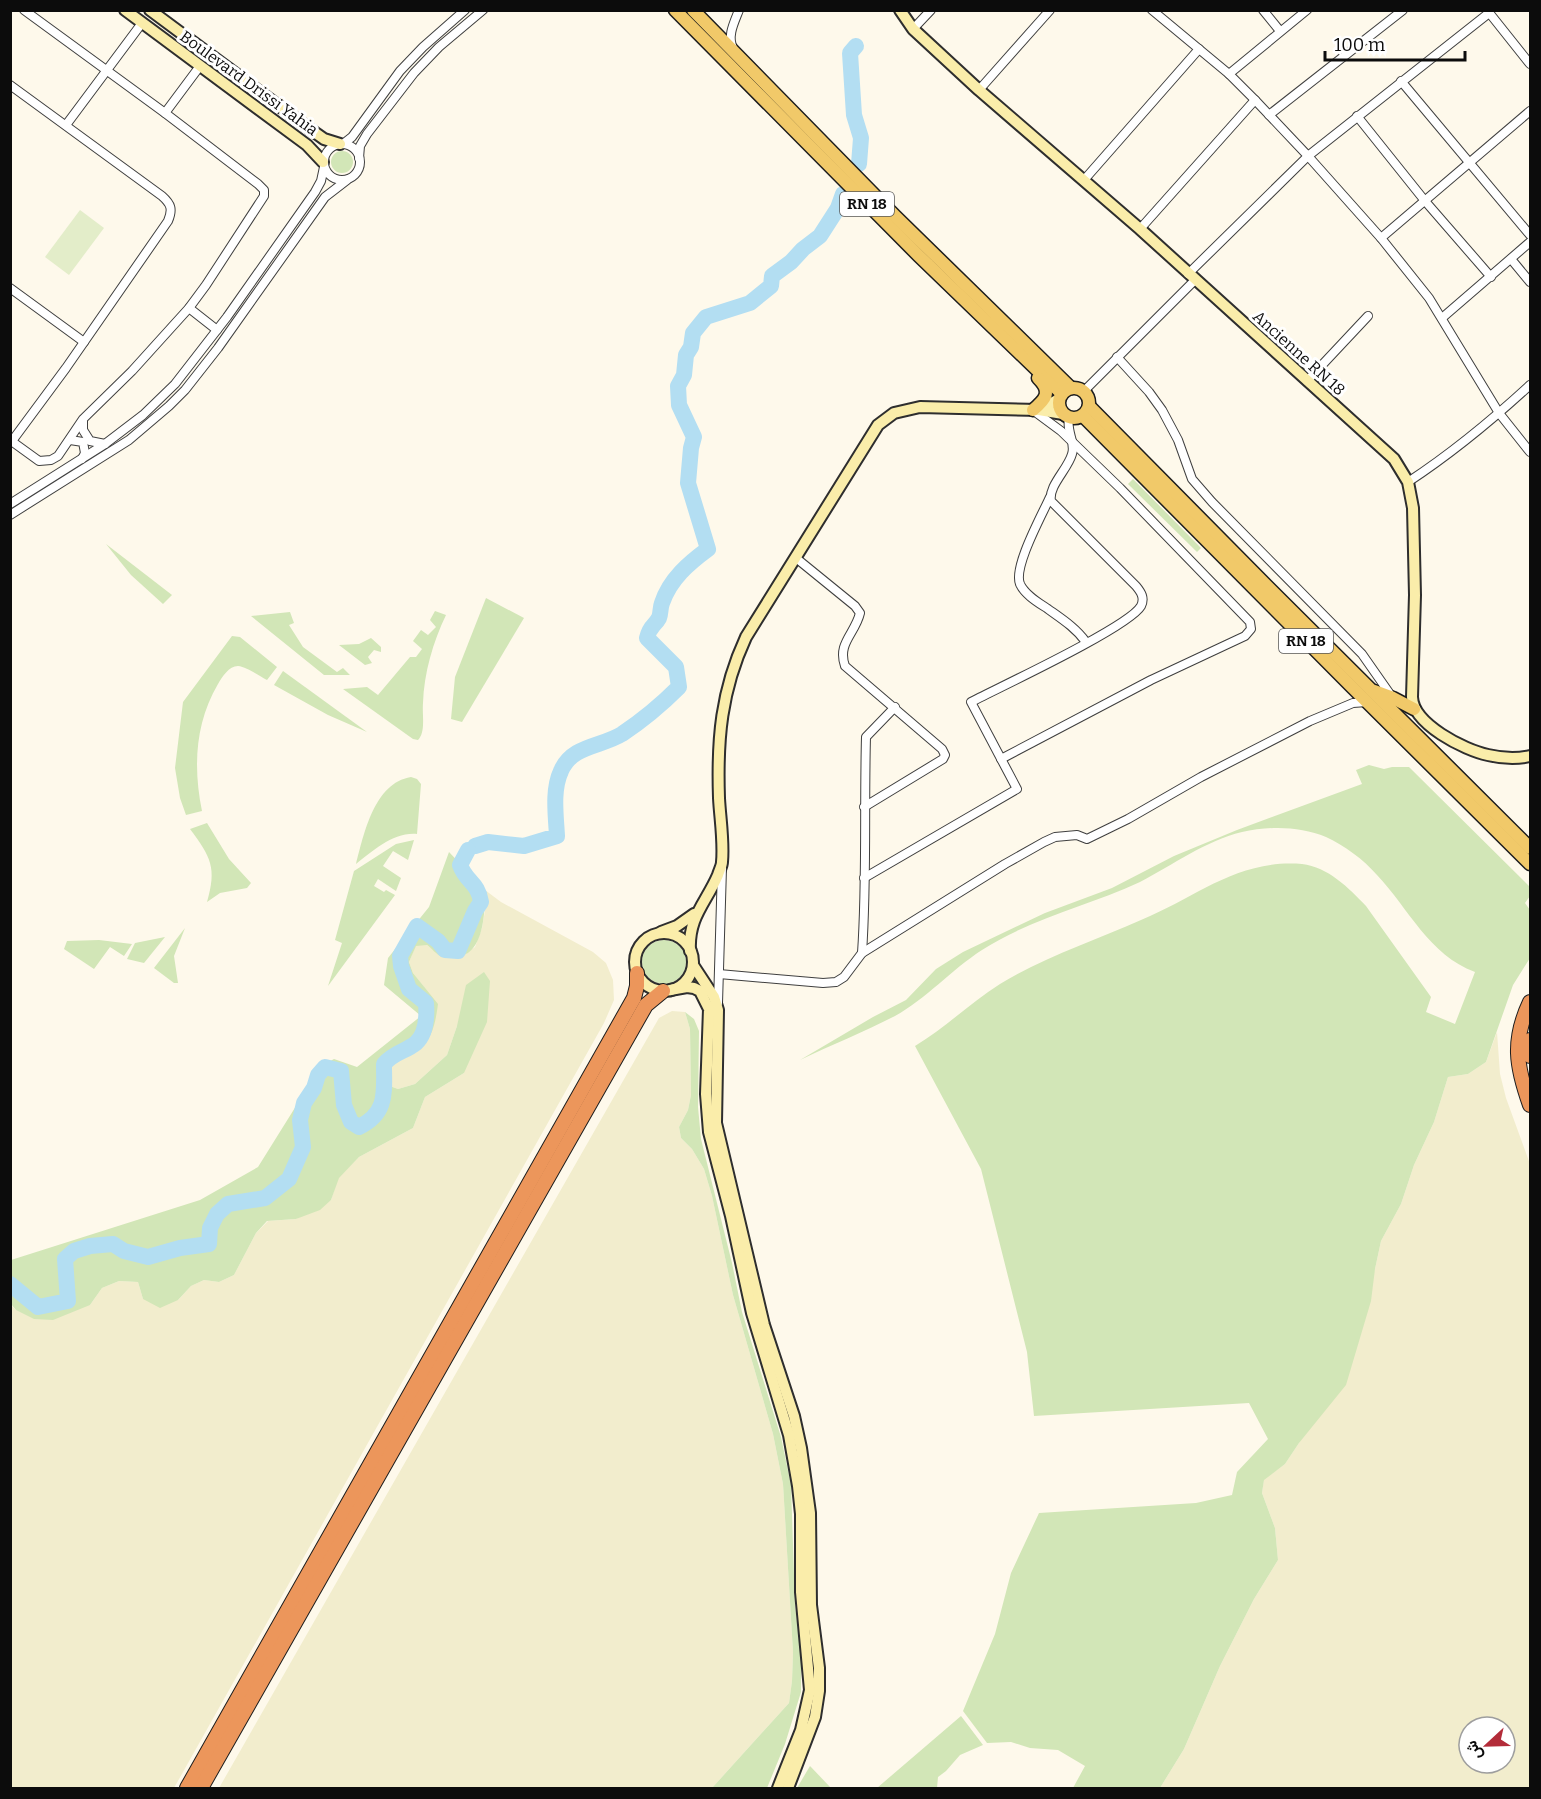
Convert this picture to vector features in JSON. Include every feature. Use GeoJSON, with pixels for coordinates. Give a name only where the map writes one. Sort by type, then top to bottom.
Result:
{"type":"FeatureCollection","features":[{"type":"Feature","properties":{"kind":"highway"},"geometry":{"type":"LineString","coordinates":[[187,1788],[634,998],[637,973]]}},
{"type":"Feature","properties":{"kind":"highway"},"geometry":{"type":"LineString","coordinates":[[201,1788],[646,1005],[667,991]]}},
{"type":"Feature","properties":{"kind":"highway"},"geometry":{"type":"LineString","coordinates":[[1530,1002],[1523,1018],[1517,1058],[1530,1105]]}},
{"type":"Feature","properties":{"kind":"highway"},"geometry":{"type":"LineString","coordinates":[[1530,1040],[1530,1056]]}},
{"type":"Feature","properties":{"kind":"main road","name":"Boulevard Drissi Yahia"},"geometry":{"type":"LineString","coordinates":[[125,10],[307,145],[324,164]]}},
{"type":"Feature","properties":{"kind":"main road","name":"Boulevard Drissi Yahia"},"geometry":{"type":"LineString","coordinates":[[150,10],[324,139],[342,144]]}},
{"type":"Feature","properties":{"kind":"main road","name":"RN 18"},"geometry":{"type":"LineString","coordinates":[[675,10],[919,256],[1011,344],[1069,393]]}},
{"type":"Feature","properties":{"kind":"main road","name":"RN 18"},"geometry":{"type":"LineString","coordinates":[[693,10],[1069,393]]}},
{"type":"Feature","properties":{"kind":"main road","name":"Ancienne RN 18"},"geometry":{"type":"LineString","coordinates":[[900,10],[913,29],[979,90],[1140,229],[1394,459],[1408,482],[1414,530],[1412,703],[1414,709]]}},
{"type":"Feature","properties":{"kind":"main road"},"geometry":{"type":"LineString","coordinates":[[1011,344],[1022,362],[1046,387],[1045,398],[1036,410]]}},
{"type":"Feature","properties":{"kind":"main road"},"geometry":{"type":"LineString","coordinates":[[788,1788],[815,1717],[819,1691],[819,1668],[811,1605],[810,1513],[794,1416],[764,1324],[716,1123],[718,1010],[714,997],[693,965],[690,951],[692,926],[697,911],[714,884],[722,863],[718,750],[722,714],[735,661],[746,637],[878,425],[894,413],[920,407],[1036,410],[1076,418],[1086,411],[1089,398],[1069,393],[1036,410]]}},
{"type":"Feature","properties":{"kind":"main road"},"geometry":{"type":"LineString","coordinates":[[1066,416],[1060,408],[1069,393]]}},
{"type":"Feature","properties":{"kind":"main road","name":"RN 18"},"geometry":{"type":"LineString","coordinates":[[1086,411],[1351,686],[1530,864]]}},
{"type":"Feature","properties":{"kind":"main road","name":"RN 18"},"geometry":{"type":"LineString","coordinates":[[1086,411],[1530,848]]}},
{"type":"Feature","properties":{"kind":"main road"},"geometry":{"type":"LineString","coordinates":[[1372,690],[1414,709],[1435,730],[1476,752],[1504,757],[1530,756]]}},
{"type":"Feature","properties":{"kind":"main road"},"geometry":{"type":"LineString","coordinates":[[697,911],[676,926],[645,939],[637,951],[635,966],[645,984],[667,991],[687,987],[700,991],[709,1009],[706,1094],[709,1132],[732,1216],[752,1314],[789,1435],[798,1486],[801,1514],[801,1592],[810,1690],[801,1731],[778,1788]]}},
{"type":"Feature","properties":{"kind":"main road"},"geometry":{"type":"LineString","coordinates":[[651,936],[669,933],[685,943],[690,951]]}},
{"type":"Feature","properties":{"kind":"main road"},"geometry":{"type":"LineString","coordinates":[[667,991],[677,988],[687,979],[693,965]]}},
{"type":"Feature","properties":{"kind":"street"},"geometry":{"type":"LineString","coordinates":[[24,10],[264,190],[260,204],[189,308],[132,371],[83,419],[82,438],[85,453],[82,459]]}},
{"type":"Feature","properties":{"kind":"street"},"geometry":{"type":"LineString","coordinates":[[10,504],[105,444],[143,415],[175,384],[217,330],[315,192],[321,181],[327,152],[352,136],[400,71],[423,46],[465,10]]}},
{"type":"Feature","properties":{"kind":"street"},"geometry":{"type":"LineString","coordinates":[[10,515],[129,440],[169,406],[205,364],[325,197],[357,173],[360,146],[414,73],[439,47],[483,10]]}},
{"type":"Feature","properties":{"kind":"street"},"geometry":{"type":"LineString","coordinates":[[913,29],[931,10]]}},
{"type":"Feature","properties":{"kind":"street"},"geometry":{"type":"LineString","coordinates":[[979,90],[1050,10]]}},
{"type":"Feature","properties":{"kind":"street"},"geometry":{"type":"LineString","coordinates":[[1152,10],[1229,74],[1308,156],[1381,238],[1429,298],[1499,414],[1530,452]]}},
{"type":"Feature","properties":{"kind":"street"},"geometry":{"type":"LineString","coordinates":[[1263,10],[1280,31]]}},
{"type":"Feature","properties":{"kind":"street"},"geometry":{"type":"LineString","coordinates":[[1229,74],[1307,10]]}},
{"type":"Feature","properties":{"kind":"street"},"geometry":{"type":"LineString","coordinates":[[1269,115],[1403,10]]}},
{"type":"Feature","properties":{"kind":"street"},"geometry":{"type":"LineString","coordinates":[[1069,393],[1117,357],[1308,156],[1488,12],[1530,64]]}},
{"type":"Feature","properties":{"kind":"street"},"geometry":{"type":"LineString","coordinates":[[712,29],[721,31],[729,27],[738,14]]}},
{"type":"Feature","properties":{"kind":"street"},"geometry":{"type":"LineString","coordinates":[[737,56],[730,42],[730,34],[738,14]]}},
{"type":"Feature","properties":{"kind":"street"},"geometry":{"type":"LineString","coordinates":[[66,125],[142,23]]}},
{"type":"Feature","properties":{"kind":"street"},"geometry":{"type":"LineString","coordinates":[[1084,180],[1199,49]]}},
{"type":"Feature","properties":{"kind":"street"},"geometry":{"type":"LineString","coordinates":[[165,114],[200,66]]}},
{"type":"Feature","properties":{"kind":"street"},"geometry":{"type":"LineString","coordinates":[[1401,81],[1530,235]]}},
{"type":"Feature","properties":{"kind":"street"},"geometry":{"type":"LineString","coordinates":[[10,85],[162,196],[169,202],[172,211],[168,221],[84,342],[11,440],[34,459],[46,461],[58,456],[70,440],[82,438],[105,444]]}},
{"type":"Feature","properties":{"kind":"street"},"geometry":{"type":"LineString","coordinates":[[1140,229],[1255,100]]}},
{"type":"Feature","properties":{"kind":"street"},"geometry":{"type":"LineString","coordinates":[[1381,238],[1530,111]]}},
{"type":"Feature","properties":{"kind":"street"},"geometry":{"type":"LineString","coordinates":[[1357,116],[1425,201],[1491,277]]}},
{"type":"Feature","properties":{"kind":"street"},"geometry":{"type":"LineString","coordinates":[[342,144],[354,149],[359,158]]}},
{"type":"Feature","properties":{"kind":"street"},"geometry":{"type":"LineString","coordinates":[[324,164],[333,179],[347,180]]}},
{"type":"Feature","properties":{"kind":"street"},"geometry":{"type":"LineString","coordinates":[[1442,318],[1530,242]]}},
{"type":"Feature","properties":{"kind":"street"},"geometry":{"type":"LineString","coordinates":[[1511,259],[1530,282]]}},
{"type":"Feature","properties":{"kind":"street"},"geometry":{"type":"LineString","coordinates":[[10,288],[84,342]]}},
{"type":"Feature","properties":{"kind":"street"},"geometry":{"type":"LineString","coordinates":[[189,308],[217,330]]}},
{"type":"Feature","properties":{"kind":"street"},"geometry":{"type":"LineString","coordinates":[[1307,381],[1368,316]]}},
{"type":"Feature","properties":{"kind":"street"},"geometry":{"type":"LineString","coordinates":[[1117,357],[1149,392],[1171,424],[1192,479],[1362,654],[1393,698]]}},
{"type":"Feature","properties":{"kind":"street"},"geometry":{"type":"LineString","coordinates":[[1408,482],[1443,459],[1499,414],[1530,385]]}},
{"type":"Feature","properties":{"kind":"street"},"geometry":{"type":"LineString","coordinates":[[1001,759],[1151,680],[1245,636],[1251,631],[1250,622],[1120,488],[1070,439],[1036,410]]}},
{"type":"Feature","properties":{"kind":"street"},"geometry":{"type":"LineString","coordinates":[[1066,416],[1073,447],[1072,454],[1021,563],[1019,579],[1027,593],[1068,623],[1086,642]]}},
{"type":"Feature","properties":{"kind":"street"},"geometry":{"type":"LineString","coordinates":[[82,438],[83,419]]}},
{"type":"Feature","properties":{"kind":"street"},"geometry":{"type":"LineString","coordinates":[[70,440],[82,438]]}},
{"type":"Feature","properties":{"kind":"street"},"geometry":{"type":"LineString","coordinates":[[864,878],[1017,789],[971,702],[1134,615],[1142,604],[1143,594],[1107,555],[1058,508],[1050,497]]}},
{"type":"Feature","properties":{"kind":"street"},"geometry":{"type":"LineString","coordinates":[[796,558],[855,606],[860,613],[858,622],[844,645],[842,656],[845,666],[895,707],[942,749],[945,755],[943,759],[864,807]]}},
{"type":"Feature","properties":{"kind":"street"},"geometry":{"type":"LineString","coordinates":[[1347,706],[1353,698],[1351,686]]}},
{"type":"Feature","properties":{"kind":"street"},"geometry":{"type":"LineString","coordinates":[[719,974],[823,983],[836,982],[844,977],[862,953],[1044,842],[1055,837],[1077,835],[1087,838],[1128,819],[1201,777],[1310,722],[1347,706],[1361,702],[1368,703]]}},
{"type":"Feature","properties":{"kind":"street"},"geometry":{"type":"LineString","coordinates":[[862,953],[866,737],[895,707]]}},
{"type":"Feature","properties":{"kind":"street"},"geometry":{"type":"LineString","coordinates":[[718,1010],[722,863]]}},
{"type":"Feature","properties":{"kind":"shaded area"},"geometry":{"type":"Polygon","coordinates":[[[485,890],[501,902],[593,952],[606,963],[613,980],[614,1000],[604,1023],[174,1788],[11,1788],[10,1304],[16,1310],[90,1305],[102,1288],[119,1281],[138,1282],[143,1299],[178,1300],[191,1286],[204,1280],[219,1282],[234,1275],[256,1233],[268,1221],[296,1219],[331,1200],[338,1178],[359,1157],[413,1128],[425,1097],[464,1073],[457,1026],[447,1055],[415,1084],[398,1089],[387,1085],[383,1072],[390,1061],[420,1049],[424,987],[413,973],[409,962],[416,945],[427,945],[442,957],[460,958],[475,947],[482,928],[486,905],[485,890]]]}},
{"type":"Feature","properties":{"kind":"shaded area"},"geometry":{"type":"Polygon","coordinates":[[[672,1011],[685,1012],[690,1029],[691,1095],[688,1110],[679,1127],[681,1138],[692,1149],[704,1169],[712,1196],[733,1295],[773,1434],[783,1484],[793,1652],[789,1703],[712,1788],[219,1788],[659,1018],[672,1011]]]}},
{"type":"Feature","properties":{"kind":"shaded area"},"geometry":{"type":"Polygon","coordinates":[[[1497,1032],[1500,1074],[1506,1098],[1530,1164],[1530,1788],[1160,1788],[1184,1749],[1220,1666],[1254,1599],[1278,1560],[1275,1528],[1262,1493],[1264,1479],[1285,1464],[1299,1443],[1375,1269],[1381,1241],[1401,1204],[1414,1165],[1434,1122],[1448,1077],[1468,1074],[1486,1062],[1497,1032]]]}},
{"type":"Feature","properties":{"kind":"green space"},"geometry":{"type":"Polygon","coordinates":[[[338,151],[346,151],[353,158],[353,166],[346,173],[338,173],[331,166],[331,158],[338,151]]]}},
{"type":"Feature","properties":{"kind":"green space"},"geometry":{"type":"Polygon","coordinates":[[[80,210],[104,228],[69,275],[45,257],[80,210]]]}},
{"type":"Feature","properties":{"kind":"green space"},"geometry":{"type":"Polygon","coordinates":[[[1133,479],[1201,548],[1197,552],[1128,484],[1133,479]]]}},
{"type":"Feature","properties":{"kind":"green space"},"geometry":{"type":"Polygon","coordinates":[[[106,544],[172,595],[163,604],[131,575],[106,544]]]}},
{"type":"Feature","properties":{"kind":"green space"},"geometry":{"type":"Polygon","coordinates":[[[486,598],[524,618],[462,722],[451,719],[455,677],[486,598]]]}},
{"type":"Feature","properties":{"kind":"green space"},"geometry":{"type":"Polygon","coordinates":[[[435,611],[446,615],[427,669],[423,728],[418,740],[413,739],[343,689],[367,687],[378,695],[410,657],[416,657],[422,649],[413,641],[421,630],[428,635],[436,627],[430,620],[435,611]]]}},
{"type":"Feature","properties":{"kind":"green space"},"geometry":{"type":"Polygon","coordinates":[[[290,612],[294,623],[289,625],[303,647],[337,672],[343,668],[350,675],[324,675],[251,616],[290,612]]]}},
{"type":"Feature","properties":{"kind":"green space"},"geometry":{"type":"Polygon","coordinates":[[[232,636],[240,637],[277,667],[267,680],[245,668],[235,666],[226,672],[220,681],[210,699],[200,730],[197,778],[202,811],[186,815],[180,798],[175,768],[183,702],[232,636]]]}},
{"type":"Feature","properties":{"kind":"green space"},"geometry":{"type":"Polygon","coordinates":[[[371,638],[381,647],[381,652],[374,650],[368,657],[372,663],[365,665],[339,645],[359,644],[371,638]]]}},
{"type":"Feature","properties":{"kind":"green space"},"geometry":{"type":"Polygon","coordinates":[[[283,671],[367,732],[328,715],[274,685],[283,671]]]}},
{"type":"Feature","properties":{"kind":"green space"},"geometry":{"type":"Polygon","coordinates":[[[1369,765],[1384,769],[1409,767],[1530,887],[1530,896],[1525,903],[1530,910],[1530,958],[1513,985],[1486,1062],[1468,1074],[1448,1077],[1434,1122],[1414,1165],[1401,1204],[1381,1241],[1371,1301],[1346,1385],[1285,1464],[1264,1480],[1262,1493],[1275,1528],[1278,1560],[1254,1599],[1220,1666],[1184,1749],[1160,1788],[1073,1788],[1085,1766],[1058,1750],[1030,1748],[1011,1742],[987,1743],[963,1711],[995,1634],[1011,1573],[1039,1513],[1196,1503],[1232,1495],[1237,1472],[1268,1439],[1249,1403],[1034,1416],[1027,1352],[981,1169],[915,1046],[989,991],[1017,974],[1161,911],[1237,873],[1279,864],[1302,864],[1321,869],[1337,879],[1366,906],[1431,997],[1426,1012],[1455,1024],[1475,972],[1459,964],[1432,943],[1389,888],[1366,864],[1347,849],[1326,837],[1306,831],[1284,828],[1252,830],[1215,841],[1140,882],[1039,921],[1000,939],[971,958],[895,1016],[800,1060],[906,1000],[936,969],[963,952],[1045,913],[1112,888],[1174,856],[1362,784],[1356,770],[1369,765]]]}},
{"type":"Feature","properties":{"kind":"green space"},"geometry":{"type":"Polygon","coordinates":[[[411,777],[417,779],[421,784],[417,834],[392,839],[356,864],[367,825],[379,799],[398,781],[411,777]]]}},
{"type":"Feature","properties":{"kind":"green space"},"geometry":{"type":"Polygon","coordinates":[[[207,823],[229,859],[251,883],[247,888],[220,893],[207,902],[212,871],[203,847],[190,829],[207,823]]]}},
{"type":"Feature","properties":{"kind":"green space"},"geometry":{"type":"Polygon","coordinates":[[[414,840],[408,860],[393,851],[383,866],[401,878],[396,891],[378,879],[374,886],[395,895],[328,986],[342,943],[335,940],[354,871],[396,844],[414,840]]]}},
{"type":"Feature","properties":{"kind":"green space"},"geometry":{"type":"Polygon","coordinates":[[[449,852],[485,890],[483,922],[477,943],[463,956],[443,957],[427,945],[416,946],[409,962],[413,973],[438,1004],[436,1016],[427,1041],[417,1050],[394,1060],[383,1072],[387,1085],[398,1089],[415,1084],[447,1055],[457,1026],[466,985],[484,972],[490,981],[487,1022],[464,1073],[425,1097],[413,1128],[359,1157],[339,1178],[331,1200],[320,1210],[296,1219],[267,1221],[256,1233],[234,1275],[219,1282],[204,1280],[191,1286],[178,1300],[160,1308],[143,1299],[138,1282],[119,1281],[102,1288],[90,1305],[53,1320],[34,1319],[16,1310],[11,1304],[11,1260],[200,1200],[258,1167],[321,1066],[334,1059],[357,1067],[421,1016],[384,985],[388,958],[429,907],[449,852]]]}},
{"type":"Feature","properties":{"kind":"green space"},"geometry":{"type":"Polygon","coordinates":[[[185,928],[174,956],[178,983],[174,983],[154,968],[185,928]]]}},
{"type":"Feature","properties":{"kind":"green space"},"geometry":{"type":"Polygon","coordinates":[[[165,937],[144,963],[127,959],[135,943],[165,937]]]}},
{"type":"Feature","properties":{"kind":"green space"},"geometry":{"type":"Polygon","coordinates":[[[99,940],[132,944],[124,956],[110,947],[94,969],[64,949],[67,941],[99,940]]]}},
{"type":"Feature","properties":{"kind":"green space"},"geometry":{"type":"Polygon","coordinates":[[[664,940],[679,947],[686,962],[679,977],[664,984],[649,977],[642,962],[649,947],[664,940]]]}},
{"type":"Feature","properties":{"kind":"green space"},"geometry":{"type":"Polygon","coordinates":[[[685,1012],[694,1019],[699,1031],[698,1107],[701,1139],[742,1312],[781,1437],[791,1485],[801,1692],[785,1744],[767,1788],[712,1788],[789,1703],[793,1652],[783,1484],[773,1434],[733,1295],[704,1169],[692,1149],[681,1138],[679,1127],[688,1110],[691,1095],[690,1029],[685,1012]]]}},
{"type":"Feature","properties":{"kind":"green space"},"geometry":{"type":"Polygon","coordinates":[[[961,1716],[983,1745],[960,1755],[938,1777],[937,1788],[877,1788],[961,1716]]]}},
{"type":"Feature","properties":{"kind":"green space"},"geometry":{"type":"Polygon","coordinates":[[[810,1766],[831,1788],[797,1788],[810,1766]]]}},
{"type":"Feature","properties":{"kind":"waterway"},"geometry":{"type":"LineString","coordinates":[[856,46],[850,53],[854,115],[861,138],[859,164]]}},
{"type":"Feature","properties":{"kind":"waterway"},"geometry":{"type":"LineString","coordinates":[[475,846],[488,842],[524,846],[557,836],[556,786],[566,762],[580,751],[622,734],[652,712],[679,687],[676,667],[647,638],[659,618],[665,594],[670,586],[687,566],[708,549],[688,483],[694,437],[679,405],[678,386],[684,375],[686,355],[691,347],[693,333],[706,317],[750,303],[771,286],[772,276],[820,236],[838,208],[843,194]]}},
{"type":"Feature","properties":{"kind":"waterway"},"geometry":{"type":"LineString","coordinates":[[10,1284],[38,1307],[68,1301],[65,1259],[74,1251],[90,1246],[113,1244],[124,1251],[148,1257],[180,1248],[209,1244],[210,1228],[217,1214],[228,1204],[265,1198],[289,1179],[303,1147],[300,1120],[304,1103],[314,1088],[318,1075],[325,1067],[341,1071],[344,1105],[351,1122],[359,1127],[375,1115],[380,1108],[384,1093],[384,1064],[416,1043],[425,1025],[426,1003],[409,989],[400,956],[417,926],[438,941],[445,950],[458,951],[481,902],[475,886],[460,865],[468,850]]}}]}
